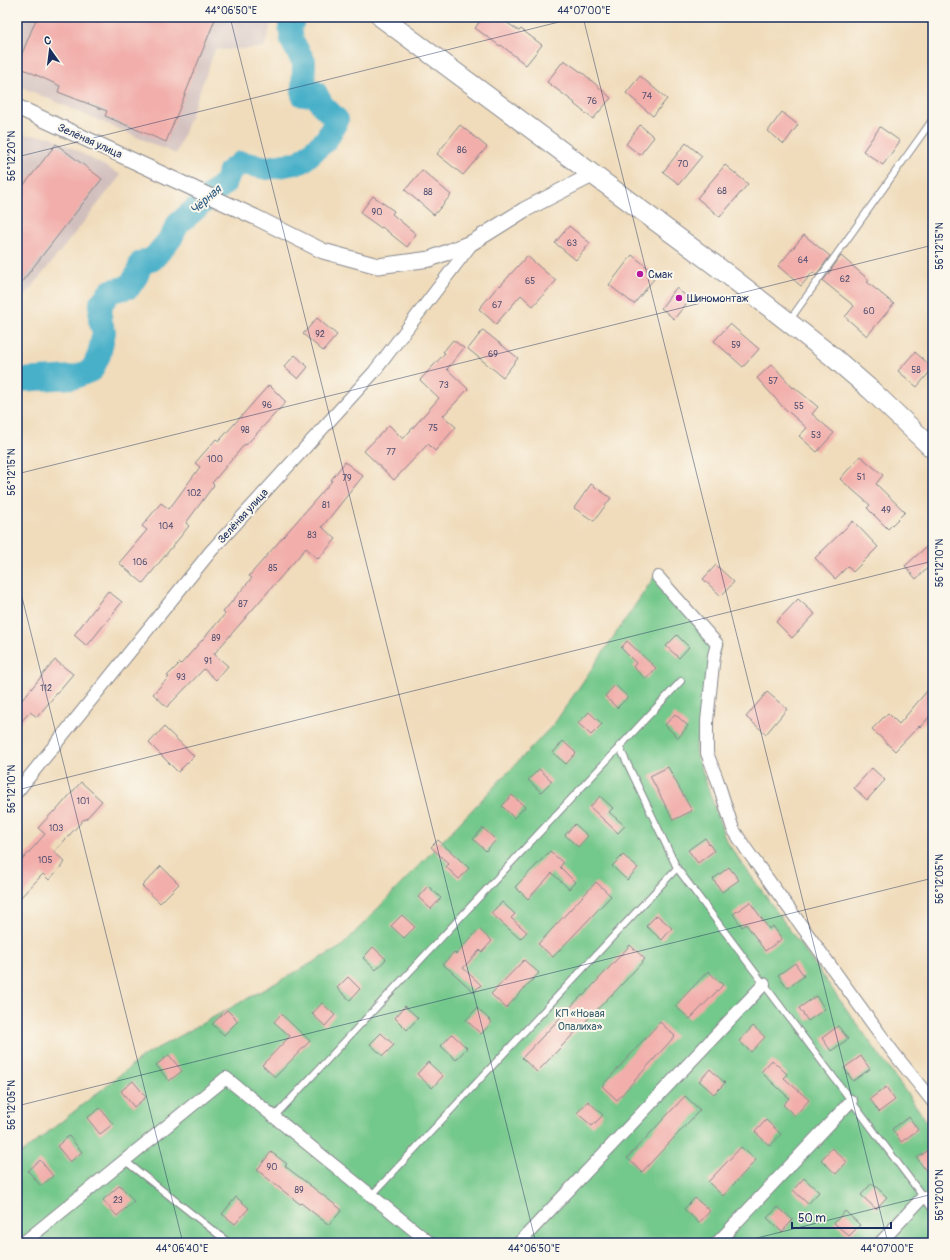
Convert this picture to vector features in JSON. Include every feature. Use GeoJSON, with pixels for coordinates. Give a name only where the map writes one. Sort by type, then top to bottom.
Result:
{"type":"FeatureCollection","features":[{"type":"Feature","properties":{"kind":"main road"},"geometry":{"type":"LineString","coordinates":[[380,17],[594,174],[727,274],[833,357],[871,390],[933,449]]}},
{"type":"Feature","properties":{"kind":"street","name":"Зелёная улица"},"geometry":{"type":"LineString","coordinates":[[17,107],[164,174],[323,251],[378,266],[430,259],[473,242],[524,210],[594,174]]}},
{"type":"Feature","properties":{"kind":"street","name":"Зелёная улица"},"geometry":{"type":"LineString","coordinates":[[17,792],[212,551],[374,372],[473,242]]}},
{"type":"Feature","properties":{"kind":"street"},"geometry":{"type":"LineString","coordinates":[[658,577],[717,644],[714,655],[707,721],[707,753],[733,829],[893,1052],[933,1102]]}},
{"type":"Feature","properties":{"kind":"street"},"geometry":{"type":"LineString","coordinates":[[519,1243],[764,984]]}},
{"type":"Feature","properties":{"kind":"street"},"geometry":{"type":"LineString","coordinates":[[23,1243],[226,1078],[430,1243]]}},
{"type":"Feature","properties":{"kind":"street"},"geometry":{"type":"LineString","coordinates":[[717,1243],[851,1101]]}},
{"type":"Feature","properties":{"kind":"street"},"geometry":{"type":"LineString","coordinates":[[880,1243],[923,1197]]}},
{"type":"Feature","properties":{"kind":"lane"},"geometry":{"type":"LineString","coordinates":[[788,322],[933,119]]}},
{"type":"Feature","properties":{"kind":"lane"},"geometry":{"type":"LineString","coordinates":[[274,1117],[619,746],[682,681]]}},
{"type":"Feature","properties":{"kind":"lane"},"geometry":{"type":"LineString","coordinates":[[619,746],[677,868],[933,1210]]}},
{"type":"Feature","properties":{"kind":"lane"},"geometry":{"type":"LineString","coordinates":[[371,1196],[677,868]]}},
{"type":"Feature","properties":{"kind":"lane"},"geometry":{"type":"LineString","coordinates":[[124,1160],[229,1243]]}},
{"type":"Feature","properties":{"kind":"lane"},"geometry":{"type":"LineString","coordinates":[[216,1243],[222,1238]]}},
{"type":"Feature","properties":{"kind":"shaded area"},"geometry":{"type":"Polygon","coordinates":[[[17,17],[273,17],[264,48],[215,50],[176,154],[17,85],[17,17]]]}},
{"type":"Feature","properties":{"kind":"shaded area"},"geometry":{"type":"Polygon","coordinates":[[[17,134],[52,137],[121,175],[17,306],[17,134]]]}},
{"type":"Feature","properties":{"kind":"green space","name":"КП «Новая Опалиха»"},"geometry":{"type":"Polygon","coordinates":[[[657,573],[721,644],[695,750],[726,841],[933,1130],[933,1243],[17,1243],[17,1157],[145,1055],[341,947],[554,724],[657,573]]]}},
{"type":"Feature","properties":{"kind":"building"},"geometry":{"type":"Polygon","coordinates":[[[37,17],[216,17],[166,142],[105,116],[107,111],[58,92],[60,86],[17,66],[37,17]]]}},
{"type":"Feature","properties":{"kind":"building"},"geometry":{"type":"Polygon","coordinates":[[[483,17],[499,17],[519,31],[521,29],[542,45],[526,65],[501,45],[500,46],[475,28],[483,17]]]}},
{"type":"Feature","properties":{"kind":"building"},"geometry":{"type":"Polygon","coordinates":[[[564,60],[584,74],[611,98],[593,119],[547,82],[564,60]]]}},
{"type":"Feature","properties":{"kind":"building"},"geometry":{"type":"Polygon","coordinates":[[[640,76],[667,99],[653,116],[626,93],[640,76]]]}},
{"type":"Feature","properties":{"kind":"building"},"geometry":{"type":"Polygon","coordinates":[[[782,112],[798,125],[784,144],[768,131],[782,112]]]}},
{"type":"Feature","properties":{"kind":"building"},"geometry":{"type":"Polygon","coordinates":[[[460,125],[487,147],[463,175],[437,154],[460,125]]]}},
{"type":"Feature","properties":{"kind":"building"},"geometry":{"type":"Polygon","coordinates":[[[640,125],[654,137],[640,155],[626,144],[640,125]]]}},
{"type":"Feature","properties":{"kind":"building"},"geometry":{"type":"Polygon","coordinates":[[[880,127],[900,141],[883,165],[863,151],[880,127]]]}},
{"type":"Feature","properties":{"kind":"building"},"geometry":{"type":"Polygon","coordinates":[[[686,143],[702,156],[679,184],[663,172],[686,143]]]}},
{"type":"Feature","properties":{"kind":"building"},"geometry":{"type":"Polygon","coordinates":[[[56,144],[102,179],[17,288],[17,194],[56,144]]]}},
{"type":"Feature","properties":{"kind":"building"},"geometry":{"type":"Polygon","coordinates":[[[725,165],[748,184],[720,217],[697,198],[725,165]]]}},
{"type":"Feature","properties":{"kind":"building"},"geometry":{"type":"Polygon","coordinates":[[[422,170],[451,195],[434,215],[405,190],[422,170]]]}},
{"type":"Feature","properties":{"kind":"building"},"geometry":{"type":"Polygon","coordinates":[[[373,196],[394,211],[392,214],[416,234],[407,247],[382,227],[381,228],[360,213],[373,196]]]}},
{"type":"Feature","properties":{"kind":"building"},"geometry":{"type":"Polygon","coordinates":[[[569,226],[590,243],[576,260],[555,243],[569,226]]]}},
{"type":"Feature","properties":{"kind":"building"},"geometry":{"type":"Polygon","coordinates":[[[804,235],[830,256],[816,275],[813,272],[801,286],[778,266],[804,235]]]}},
{"type":"Feature","properties":{"kind":"building"},"geometry":{"type":"Polygon","coordinates":[[[632,255],[657,275],[634,304],[609,285],[632,255]]]}},
{"type":"Feature","properties":{"kind":"building"},"geometry":{"type":"Polygon","coordinates":[[[527,256],[556,281],[533,306],[521,295],[496,324],[479,309],[499,285],[500,286],[527,256]]]}},
{"type":"Feature","properties":{"kind":"building"},"geometry":{"type":"Polygon","coordinates":[[[841,256],[869,280],[867,282],[894,304],[867,336],[845,317],[854,306],[823,281],[841,256]]]}},
{"type":"Feature","properties":{"kind":"building"},"geometry":{"type":"Polygon","coordinates":[[[676,288],[690,299],[674,319],[661,308],[676,288]]]}},
{"type":"Feature","properties":{"kind":"building"},"geometry":{"type":"Polygon","coordinates":[[[317,318],[337,335],[323,351],[303,334],[317,318]]]}},
{"type":"Feature","properties":{"kind":"building"},"geometry":{"type":"Polygon","coordinates":[[[730,324],[759,349],[743,367],[714,341],[730,324]]]}},
{"type":"Feature","properties":{"kind":"building"},"geometry":{"type":"Polygon","coordinates":[[[483,330],[518,358],[503,377],[468,349],[483,330]]]}},
{"type":"Feature","properties":{"kind":"building"},"geometry":{"type":"Polygon","coordinates":[[[453,340],[464,348],[447,369],[468,389],[443,416],[456,427],[435,451],[428,444],[394,480],[364,451],[389,425],[403,439],[439,398],[420,380],[445,353],[443,352],[453,340]]]}},
{"type":"Feature","properties":{"kind":"building"},"geometry":{"type":"Polygon","coordinates":[[[915,352],[933,368],[917,387],[898,371],[915,352]]]}},
{"type":"Feature","properties":{"kind":"building"},"geometry":{"type":"Polygon","coordinates":[[[295,355],[308,367],[298,379],[284,367],[295,355]]]}},
{"type":"Feature","properties":{"kind":"building"},"geometry":{"type":"Polygon","coordinates":[[[772,364],[793,388],[794,387],[818,407],[812,414],[834,433],[817,452],[799,436],[807,428],[782,406],[757,378],[772,364]]]}},
{"type":"Feature","properties":{"kind":"building"},"geometry":{"type":"Polygon","coordinates":[[[269,385],[286,402],[246,445],[245,444],[212,483],[214,485],[186,523],[189,526],[143,583],[119,563],[147,530],[142,526],[161,503],[169,509],[200,467],[195,463],[216,439],[219,441],[269,385]]]}},
{"type":"Feature","properties":{"kind":"building"},"geometry":{"type":"Polygon","coordinates":[[[860,456],[883,475],[876,484],[905,512],[888,529],[867,508],[870,505],[840,479],[860,456]]]}},
{"type":"Feature","properties":{"kind":"building"},"geometry":{"type":"Polygon","coordinates":[[[345,462],[363,476],[322,527],[336,539],[318,559],[306,548],[214,654],[228,666],[216,680],[204,669],[167,707],[153,694],[169,677],[167,676],[180,663],[181,664],[225,614],[223,612],[252,578],[249,576],[332,481],[331,480],[345,462]]]}},
{"type":"Feature","properties":{"kind":"building"},"geometry":{"type":"Polygon","coordinates":[[[591,484],[611,498],[594,521],[574,508],[591,484]]]}},
{"type":"Feature","properties":{"kind":"building"},"geometry":{"type":"Polygon","coordinates":[[[853,521],[878,547],[853,572],[848,566],[835,579],[815,558],[853,521]]]}},
{"type":"Feature","properties":{"kind":"building"},"geometry":{"type":"Polygon","coordinates":[[[933,541],[933,563],[916,579],[905,566],[933,541]]]}},
{"type":"Feature","properties":{"kind":"building"},"geometry":{"type":"Polygon","coordinates":[[[716,565],[734,582],[721,596],[703,579],[716,565]]]}},
{"type":"Feature","properties":{"kind":"building"},"geometry":{"type":"Polygon","coordinates":[[[108,591],[122,602],[87,646],[74,635],[108,591]]]}},
{"type":"Feature","properties":{"kind":"building"},"geometry":{"type":"Polygon","coordinates":[[[798,599],[815,614],[792,638],[776,622],[798,599]]]}},
{"type":"Feature","properties":{"kind":"building"},"geometry":{"type":"Polygon","coordinates":[[[677,635],[689,647],[679,658],[666,646],[677,635]]]}},
{"type":"Feature","properties":{"kind":"building"},"geometry":{"type":"Polygon","coordinates":[[[627,641],[656,668],[646,679],[633,667],[636,663],[621,648],[627,641]]]}},
{"type":"Feature","properties":{"kind":"building"},"geometry":{"type":"Polygon","coordinates":[[[55,660],[73,674],[37,717],[30,712],[17,726],[17,706],[55,660]]]}},
{"type":"Feature","properties":{"kind":"building"},"geometry":{"type":"Polygon","coordinates":[[[933,684],[933,713],[895,751],[872,729],[888,713],[899,724],[933,684]]]}},
{"type":"Feature","properties":{"kind":"building"},"geometry":{"type":"Polygon","coordinates":[[[615,685],[628,697],[617,708],[605,696],[615,685]]]}},
{"type":"Feature","properties":{"kind":"building"},"geometry":{"type":"Polygon","coordinates":[[[767,692],[787,709],[766,734],[746,717],[767,692]]]}},
{"type":"Feature","properties":{"kind":"building"},"geometry":{"type":"Polygon","coordinates":[[[589,712],[602,724],[591,735],[578,723],[589,712]]]}},
{"type":"Feature","properties":{"kind":"building"},"geometry":{"type":"Polygon","coordinates":[[[675,714],[688,726],[678,738],[665,725],[675,714]]]}},
{"type":"Feature","properties":{"kind":"building"},"geometry":{"type":"Polygon","coordinates":[[[164,727],[194,756],[178,772],[149,743],[164,727]]]}},
{"type":"Feature","properties":{"kind":"building"},"geometry":{"type":"Polygon","coordinates":[[[563,741],[576,753],[566,764],[553,753],[563,741]]]}},
{"type":"Feature","properties":{"kind":"building"},"geometry":{"type":"Polygon","coordinates":[[[668,767],[692,811],[673,820],[650,776],[668,767]]]}},
{"type":"Feature","properties":{"kind":"building"},"geometry":{"type":"Polygon","coordinates":[[[872,768],[885,780],[867,800],[854,788],[872,768]]]}},
{"type":"Feature","properties":{"kind":"building"},"geometry":{"type":"Polygon","coordinates":[[[539,769],[552,781],[541,792],[528,780],[539,769]]]}},
{"type":"Feature","properties":{"kind":"building"},"geometry":{"type":"Polygon","coordinates":[[[81,782],[102,801],[54,852],[65,862],[49,880],[43,874],[17,901],[17,866],[45,834],[38,828],[54,811],[55,812],[81,782]]]}},
{"type":"Feature","properties":{"kind":"building"},"geometry":{"type":"Polygon","coordinates":[[[512,795],[525,807],[514,818],[502,806],[512,795]]]}},
{"type":"Feature","properties":{"kind":"building"},"geometry":{"type":"Polygon","coordinates":[[[600,796],[613,808],[609,812],[625,826],[618,833],[590,807],[600,796]]]}},
{"type":"Feature","properties":{"kind":"building"},"geometry":{"type":"Polygon","coordinates":[[[575,824],[588,836],[578,847],[565,835],[575,824]]]}},
{"type":"Feature","properties":{"kind":"building"},"geometry":{"type":"Polygon","coordinates":[[[483,828],[496,840],[486,851],[473,839],[483,828]]]}},
{"type":"Feature","properties":{"kind":"building"},"geometry":{"type":"Polygon","coordinates":[[[705,838],[714,851],[698,863],[688,850],[705,838]]]}},
{"type":"Feature","properties":{"kind":"building"},"geometry":{"type":"Polygon","coordinates":[[[438,840],[469,868],[459,879],[446,867],[449,864],[431,847],[438,840]]]}},
{"type":"Feature","properties":{"kind":"building"},"geometry":{"type":"Polygon","coordinates":[[[550,851],[563,863],[560,867],[575,882],[569,889],[552,873],[528,899],[515,887],[550,851]]]}},
{"type":"Feature","properties":{"kind":"building"},"geometry":{"type":"Polygon","coordinates":[[[623,855],[638,868],[627,880],[612,866],[623,855]]]}},
{"type":"Feature","properties":{"kind":"building"},"geometry":{"type":"Polygon","coordinates":[[[161,866],[179,884],[160,903],[142,886],[161,866]]]}},
{"type":"Feature","properties":{"kind":"building"},"geometry":{"type":"Polygon","coordinates":[[[729,867],[739,880],[722,892],[713,879],[729,867]]]}},
{"type":"Feature","properties":{"kind":"building"},"geometry":{"type":"Polygon","coordinates":[[[596,882],[611,896],[553,957],[538,944],[596,882]]]}},
{"type":"Feature","properties":{"kind":"building"},"geometry":{"type":"Polygon","coordinates":[[[428,886],[441,898],[431,909],[418,897],[428,886]]]}},
{"type":"Feature","properties":{"kind":"building"},"geometry":{"type":"Polygon","coordinates":[[[502,902],[515,914],[511,918],[527,932],[520,939],[491,913],[502,902]]]}},
{"type":"Feature","properties":{"kind":"building"},"geometry":{"type":"Polygon","coordinates":[[[750,902],[769,929],[773,926],[782,939],[765,951],[746,924],[742,927],[733,914],[750,902]]]}},
{"type":"Feature","properties":{"kind":"building"},"geometry":{"type":"Polygon","coordinates":[[[402,915],[415,927],[404,938],[391,926],[402,915]]]}},
{"type":"Feature","properties":{"kind":"building"},"geometry":{"type":"Polygon","coordinates":[[[657,915],[672,928],[662,940],[646,926],[657,915]]]}},
{"type":"Feature","properties":{"kind":"building"},"geometry":{"type":"Polygon","coordinates":[[[479,929],[492,941],[482,952],[480,950],[463,968],[481,985],[474,992],[443,964],[454,952],[456,954],[479,929]]]}},
{"type":"Feature","properties":{"kind":"building"},"geometry":{"type":"Polygon","coordinates":[[[630,945],[645,959],[537,1072],[522,1058],[582,995],[583,996],[630,945]]]}},
{"type":"Feature","properties":{"kind":"building"},"geometry":{"type":"Polygon","coordinates":[[[373,947],[386,959],[376,970],[363,958],[373,947]]]}},
{"type":"Feature","properties":{"kind":"building"},"geometry":{"type":"Polygon","coordinates":[[[524,960],[539,973],[506,1008],[491,994],[524,960]]]}},
{"type":"Feature","properties":{"kind":"building"},"geometry":{"type":"Polygon","coordinates":[[[795,963],[804,976],[788,988],[778,975],[795,963]]]}},
{"type":"Feature","properties":{"kind":"building"},"geometry":{"type":"Polygon","coordinates":[[[708,971],[723,985],[690,1019],[675,1006],[708,971]]]}},
{"type":"Feature","properties":{"kind":"building"},"geometry":{"type":"Polygon","coordinates":[[[348,977],[360,989],[350,1000],[337,988],[348,977]]]}},
{"type":"Feature","properties":{"kind":"building"},"geometry":{"type":"Polygon","coordinates":[[[816,996],[825,1009],[808,1021],[799,1008],[816,996]]]}},
{"type":"Feature","properties":{"kind":"building"},"geometry":{"type":"Polygon","coordinates":[[[322,1003],[335,1015],[325,1026],[312,1014],[322,1003]]]}},
{"type":"Feature","properties":{"kind":"building"},"geometry":{"type":"Polygon","coordinates":[[[405,1006],[418,1018],[407,1030],[395,1018],[405,1006]]]}},
{"type":"Feature","properties":{"kind":"building"},"geometry":{"type":"Polygon","coordinates":[[[477,1008],[492,1022],[481,1034],[466,1020],[477,1008]]]}},
{"type":"Feature","properties":{"kind":"building"},"geometry":{"type":"Polygon","coordinates":[[[227,1010],[238,1021],[224,1035],[212,1024],[227,1010]]]}},
{"type":"Feature","properties":{"kind":"building"},"geometry":{"type":"Polygon","coordinates":[[[281,1014],[310,1041],[275,1077],[262,1065],[290,1036],[274,1022],[281,1014]]]}},
{"type":"Feature","properties":{"kind":"building"},"geometry":{"type":"Polygon","coordinates":[[[660,1022],[675,1036],[617,1100],[602,1086],[660,1022]]]}},
{"type":"Feature","properties":{"kind":"building"},"geometry":{"type":"Polygon","coordinates":[[[753,1026],[765,1037],[751,1052],[739,1041],[753,1026]]]}},
{"type":"Feature","properties":{"kind":"building"},"geometry":{"type":"Polygon","coordinates":[[[838,1026],[848,1039],[831,1051],[822,1038],[838,1026]]]}},
{"type":"Feature","properties":{"kind":"building"},"geometry":{"type":"Polygon","coordinates":[[[381,1033],[394,1045],[383,1056],[370,1044],[381,1033]]]}},
{"type":"Feature","properties":{"kind":"building"},"geometry":{"type":"Polygon","coordinates":[[[452,1034],[467,1048],[456,1060],[441,1046],[452,1034]]]}},
{"type":"Feature","properties":{"kind":"building"},"geometry":{"type":"Polygon","coordinates":[[[169,1055],[182,1071],[169,1081],[156,1065],[169,1055]]]}},
{"type":"Feature","properties":{"kind":"building"},"geometry":{"type":"Polygon","coordinates":[[[861,1056],[870,1069],[853,1081],[844,1068],[861,1056]]]}},
{"type":"Feature","properties":{"kind":"building"},"geometry":{"type":"Polygon","coordinates":[[[772,1060],[787,1074],[784,1078],[809,1100],[795,1116],[783,1105],[789,1098],[761,1072],[772,1060]]]}},
{"type":"Feature","properties":{"kind":"building"},"geometry":{"type":"Polygon","coordinates":[[[428,1062],[443,1076],[432,1088],[417,1074],[428,1062]]]}},
{"type":"Feature","properties":{"kind":"building"},"geometry":{"type":"Polygon","coordinates":[[[710,1069],[725,1083],[714,1094],[699,1081],[710,1069]]]}},
{"type":"Feature","properties":{"kind":"building"},"geometry":{"type":"Polygon","coordinates":[[[133,1081],[146,1097],[134,1107],[121,1091],[133,1081]]]}},
{"type":"Feature","properties":{"kind":"building"},"geometry":{"type":"Polygon","coordinates":[[[886,1087],[895,1100],[879,1112],[870,1099],[886,1087]]]}},
{"type":"Feature","properties":{"kind":"building"},"geometry":{"type":"Polygon","coordinates":[[[685,1096],[700,1110],[642,1172],[627,1158],[685,1096]]]}},
{"type":"Feature","properties":{"kind":"building"},"geometry":{"type":"Polygon","coordinates":[[[588,1101],[603,1115],[592,1126],[577,1113],[588,1101]]]}},
{"type":"Feature","properties":{"kind":"building"},"geometry":{"type":"Polygon","coordinates":[[[100,1108],[113,1124],[100,1134],[87,1118],[100,1108]]]}},
{"type":"Feature","properties":{"kind":"building"},"geometry":{"type":"Polygon","coordinates":[[[909,1117],[918,1130],[901,1142],[892,1129],[909,1117]]]}},
{"type":"Feature","properties":{"kind":"building"},"geometry":{"type":"Polygon","coordinates":[[[766,1120],[781,1134],[770,1146],[755,1132],[766,1120]]]}},
{"type":"Feature","properties":{"kind":"building"},"geometry":{"type":"Polygon","coordinates":[[[69,1136],[82,1152],[70,1162],[57,1146],[69,1136]]]}},
{"type":"Feature","properties":{"kind":"building"},"geometry":{"type":"Polygon","coordinates":[[[741,1147],[756,1160],[723,1196],[708,1182],[741,1147]]]}},
{"type":"Feature","properties":{"kind":"building"},"geometry":{"type":"Polygon","coordinates":[[[933,1147],[933,1166],[926,1171],[917,1158],[933,1147]]]}},
{"type":"Feature","properties":{"kind":"building"},"geometry":{"type":"Polygon","coordinates":[[[832,1148],[847,1162],[836,1174],[821,1160],[832,1148]]]}},
{"type":"Feature","properties":{"kind":"building"},"geometry":{"type":"Polygon","coordinates":[[[271,1152],[287,1164],[285,1166],[342,1210],[329,1225],[257,1170],[271,1152]]]}},
{"type":"Feature","properties":{"kind":"building"},"geometry":{"type":"Polygon","coordinates":[[[40,1160],[53,1176],[41,1186],[28,1171],[40,1160]]]}},
{"type":"Feature","properties":{"kind":"building"},"geometry":{"type":"Polygon","coordinates":[[[804,1178],[819,1192],[808,1204],[793,1190],[804,1178]]]}},
{"type":"Feature","properties":{"kind":"building"},"geometry":{"type":"Polygon","coordinates":[[[872,1183],[887,1197],[876,1209],[861,1195],[872,1183]]]}},
{"type":"Feature","properties":{"kind":"building"},"geometry":{"type":"Polygon","coordinates":[[[120,1185],[134,1201],[117,1216],[103,1200],[120,1185]]]}},
{"type":"Feature","properties":{"kind":"building"},"geometry":{"type":"Polygon","coordinates":[[[236,1197],[249,1208],[235,1224],[222,1214],[236,1197]]]}},
{"type":"Feature","properties":{"kind":"building"},"geometry":{"type":"Polygon","coordinates":[[[695,1198],[710,1211],[699,1223],[684,1209],[695,1198]]]}},
{"type":"Feature","properties":{"kind":"building"},"geometry":{"type":"Polygon","coordinates":[[[778,1207],[793,1220],[782,1232],[767,1218],[778,1207]]]}},
{"type":"Feature","properties":{"kind":"building"},"geometry":{"type":"Polygon","coordinates":[[[845,1211],[860,1225],[849,1236],[834,1223],[845,1211]]]}},
{"type":"Feature","properties":{"kind":"waterway","name":"Чёрная"},"geometry":{"type":"LineString","coordinates":[[17,380],[75,377],[92,370],[99,355],[104,332],[100,320],[101,303],[111,291],[129,287],[137,275],[141,263],[153,259],[171,238],[178,224],[225,183],[230,171],[241,163],[268,168],[301,162],[326,140],[337,120],[322,105],[315,92],[303,95],[304,62],[292,41],[290,26],[295,17]]}},
{"type":"Feature","properties":{"kind":"place","name":"Смак"},"geometry":{"type":"Point","coordinates":[640,274]}},
{"type":"Feature","properties":{"kind":"place","name":"Шиномонтаж"},"geometry":{"type":"Point","coordinates":[679,298]}}]}
